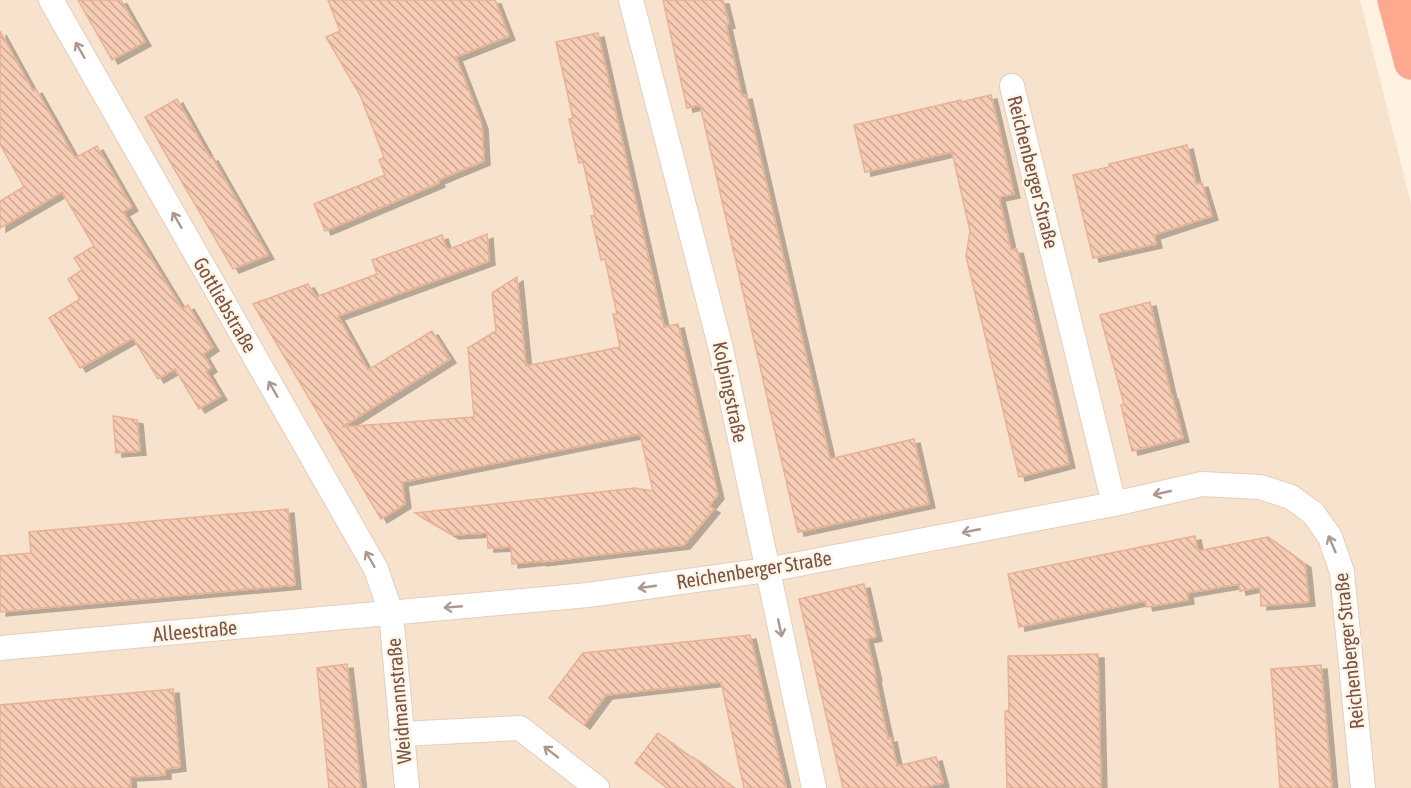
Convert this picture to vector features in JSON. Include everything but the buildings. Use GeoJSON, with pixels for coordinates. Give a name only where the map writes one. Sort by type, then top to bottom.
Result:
{"type":"FeatureCollection","features":[{"type":"Feature","properties":{"kind":"highway"},"geometry":{"type":"LineString","coordinates":[[1394,0],[1411,63]]}},
{"type":"Feature","properties":{"kind":"street","name":"Gottliebstraße"},"geometry":{"type":"LineString","coordinates":[[51,0],[376,569],[391,613]]}},
{"type":"Feature","properties":{"kind":"street","name":"Kolpingstraße"},"geometry":{"type":"LineString","coordinates":[[632,0],[721,348],[814,788]]}},
{"type":"Feature","properties":{"kind":"street","name":"Reichenberger Straße"},"geometry":{"type":"LineString","coordinates":[[1012,86],[1114,504]]}},
{"type":"Feature","properties":{"kind":"street","name":"Reichenberger Straße"},"geometry":{"type":"LineString","coordinates":[[391,613],[588,595],[767,570],[1114,504],[1202,484],[1260,487],[1291,497],[1313,513],[1330,537],[1342,572],[1364,788]]}},
{"type":"Feature","properties":{"kind":"street","name":"Alleestraße"},"geometry":{"type":"LineString","coordinates":[[0,648],[391,613]]}},
{"type":"Feature","properties":{"kind":"street","name":"Weidmannstraße"},"geometry":{"type":"LineString","coordinates":[[391,613],[407,788]]}},
{"type":"Feature","properties":{"kind":"street"},"geometry":{"type":"LineString","coordinates":[[401,734],[520,728],[597,788]]}},
{"type":"Feature","properties":{"kind":"shaded area"},"geometry":{"type":"Polygon","coordinates":[[[0,0],[1360,0],[1411,204],[1411,788],[0,788],[0,0]]]}}]}
